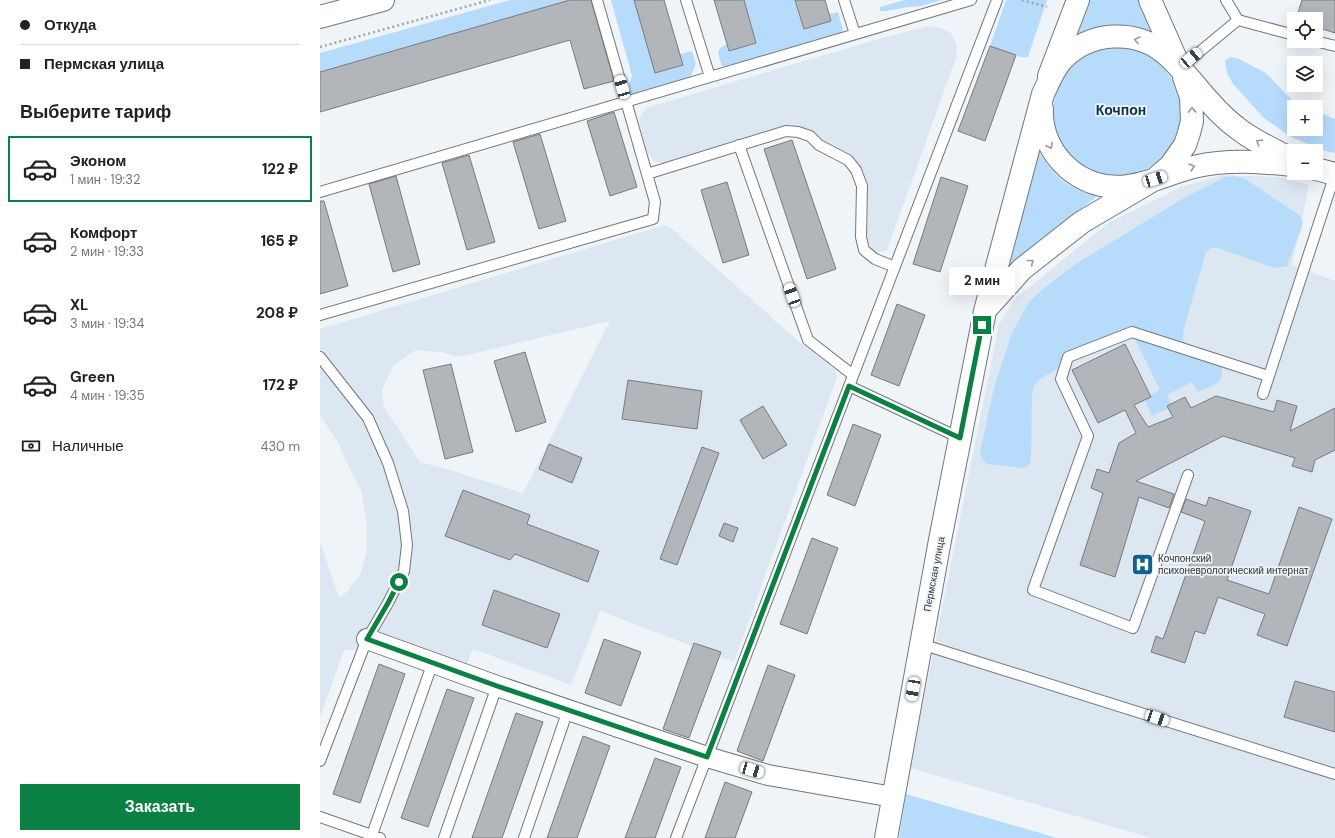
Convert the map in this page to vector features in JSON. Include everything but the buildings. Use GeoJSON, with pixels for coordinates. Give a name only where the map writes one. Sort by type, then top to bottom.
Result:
{"type":"FeatureCollection","features":[{"type":"Feature","properties":{"kind":"main road"},"geometry":{"type":"LineString","coordinates":[[320,17],[383,0]]}},
{"type":"Feature","properties":{"kind":"main road"},"geometry":{"type":"LineString","coordinates":[[1078,0],[1043,94],[1042,115],[1046,137],[1052,150],[1057,158],[1071,171],[1087,181],[1115,187],[1133,185],[1198,166],[1230,161],[1287,164]]}},
{"type":"Feature","properties":{"kind":"main road"},"geometry":{"type":"LineString","coordinates":[[985,311],[1022,269],[1082,222],[1155,179],[1171,165],[1185,145],[1191,127],[1191,97],[1150,0]]}},
{"type":"Feature","properties":{"kind":"main road"},"geometry":{"type":"LineString","coordinates":[[1043,94],[1053,72],[1065,57],[1081,45],[1089,41],[1115,36],[1127,37],[1156,47],[1180,68],[1212,104],[1236,127],[1268,147],[1287,156]]}},
{"type":"Feature","properties":{"kind":"main road","name":"Пермская улица"},"geometry":{"type":"LineString","coordinates":[[886,838],[921,644],[985,311],[1043,94]]}},
{"type":"Feature","properties":{"kind":"main road"},"geometry":{"type":"LineString","coordinates":[[1323,171],[1335,174]]}},
{"type":"Feature","properties":{"kind":"street"},"geometry":{"type":"LineString","coordinates":[[367,639],[497,686],[707,757],[768,774],[893,797]]}},
{"type":"Feature","properties":{"kind":"lane"},"geometry":{"type":"LineString","coordinates":[[320,316],[653,219],[655,202],[597,0]]}},
{"type":"Feature","properties":{"kind":"lane"},"geometry":{"type":"LineString","coordinates":[[686,0],[710,77]]}},
{"type":"Feature","properties":{"kind":"lane"},"geometry":{"type":"LineString","coordinates":[[844,0],[855,34]]}},
{"type":"Feature","properties":{"kind":"lane"},"geometry":{"type":"LineString","coordinates":[[320,192],[971,0]]}},
{"type":"Feature","properties":{"kind":"lane"},"geometry":{"type":"LineString","coordinates":[[676,838],[997,0]]}},
{"type":"Feature","properties":{"kind":"lane"},"geometry":{"type":"LineString","coordinates":[[1226,0],[1238,20],[1287,33]]}},
{"type":"Feature","properties":{"kind":"lane"},"geometry":{"type":"LineString","coordinates":[[1180,68],[1238,20]]}},
{"type":"Feature","properties":{"kind":"lane"},"geometry":{"type":"LineString","coordinates":[[1323,43],[1335,46]]}},
{"type":"Feature","properties":{"kind":"lane"},"geometry":{"type":"LineString","coordinates":[[647,174],[786,131],[792,131],[810,136],[819,145],[848,160],[856,170],[862,186],[861,237],[864,250],[875,259],[895,267]]}},
{"type":"Feature","properties":{"kind":"lane"},"geometry":{"type":"LineString","coordinates":[[739,145],[808,340],[853,375]]}},
{"type":"Feature","properties":{"kind":"lane"},"geometry":{"type":"LineString","coordinates":[[1263,394],[1335,174]]}},
{"type":"Feature","properties":{"kind":"lane"},"geometry":{"type":"LineString","coordinates":[[1188,475],[1133,628],[1033,590],[1088,436],[1061,379],[1068,357],[1132,332],[1268,376]]}},
{"type":"Feature","properties":{"kind":"lane"},"geometry":{"type":"LineString","coordinates":[[320,357],[368,418],[388,463],[403,511],[407,545],[404,571],[388,603],[367,639],[320,761]]}},
{"type":"Feature","properties":{"kind":"lane"},"geometry":{"type":"LineString","coordinates":[[849,386],[960,438]]}},
{"type":"Feature","properties":{"kind":"lane"},"geometry":{"type":"LineString","coordinates":[[921,644],[1335,774]]}},
{"type":"Feature","properties":{"kind":"lane"},"geometry":{"type":"LineString","coordinates":[[320,817],[376,837],[433,662]]}},
{"type":"Feature","properties":{"kind":"lane"},"geometry":{"type":"LineString","coordinates":[[444,838],[497,686]]}},
{"type":"Feature","properties":{"kind":"lane"},"geometry":{"type":"LineString","coordinates":[[524,838],[568,710]]}},
{"type":"Feature","properties":{"kind":"path"},"geometry":{"type":"LineString","coordinates":[[320,47],[490,0]]}},
{"type":"Feature","properties":{"kind":"path"},"geometry":{"type":"LineString","coordinates":[[1022,0],[1047,7]]}},
{"type":"Feature","properties":{"kind":"shaded area"},"geometry":{"type":"Polygon","coordinates":[[[510,0],[570,0],[320,72],[320,53],[510,0]]]}},
{"type":"Feature","properties":{"kind":"shaded area"},"geometry":{"type":"Polygon","coordinates":[[[611,0],[634,0],[683,65],[680,54],[692,51],[696,64],[690,78],[633,94],[630,93],[629,84],[632,76],[611,0]]]}},
{"type":"Feature","properties":{"kind":"shaded area"},"geometry":{"type":"Polygon","coordinates":[[[744,0],[795,0],[804,29],[831,21],[829,14],[838,12],[843,30],[841,34],[732,67],[722,66],[718,53],[720,48],[727,45],[729,51],[756,43],[744,0]]]}},
{"type":"Feature","properties":{"kind":"shaded area"},"geometry":{"type":"Polygon","coordinates":[[[905,0],[942,0],[921,6],[880,11],[879,7],[905,0]]]}},
{"type":"Feature","properties":{"kind":"shaded area"},"geometry":{"type":"Polygon","coordinates":[[[1006,0],[1047,0],[1028,57],[1014,55],[990,46],[1006,0]]]}},
{"type":"Feature","properties":{"kind":"shaded area"},"geometry":{"type":"Polygon","coordinates":[[[1085,0],[1146,0],[1164,45],[1072,46],[1085,0]]]}},
{"type":"Feature","properties":{"kind":"shaded area"},"geometry":{"type":"Polygon","coordinates":[[[928,26],[940,28],[951,33],[957,45],[956,58],[887,250],[880,252],[873,250],[870,246],[867,236],[868,185],[861,167],[852,155],[822,140],[813,131],[799,126],[785,125],[663,163],[654,162],[647,152],[639,122],[640,117],[646,108],[882,38],[928,26]]]}},
{"type":"Feature","properties":{"kind":"shaded area"},"geometry":{"type":"Polygon","coordinates":[[[1111,48],[1123,48],[1142,53],[1158,62],[1167,71],[1176,87],[1180,100],[1180,124],[1176,137],[1167,153],[1158,162],[1136,173],[1123,176],[1111,176],[1092,171],[1076,162],[1067,153],[1056,131],[1053,118],[1053,106],[1058,87],[1067,71],[1076,62],[1098,51],[1111,48]]]}},
{"type":"Feature","properties":{"kind":"shaded area"},"geometry":{"type":"Polygon","coordinates":[[[1230,57],[1239,59],[1266,73],[1292,100],[1287,100],[1287,134],[1264,118],[1233,84],[1227,73],[1225,61],[1230,57]]]}},
{"type":"Feature","properties":{"kind":"shaded area"},"geometry":{"type":"Polygon","coordinates":[[[1323,114],[1335,119],[1335,153],[1323,150],[1323,144],[1308,144],[1290,136],[1323,136],[1323,114]]]}},
{"type":"Feature","properties":{"kind":"shaded area"},"geometry":{"type":"Polygon","coordinates":[[[1038,151],[1050,168],[1063,180],[1078,190],[1097,196],[1008,267],[1038,151]]]}},
{"type":"Feature","properties":{"kind":"shaded area","name":"Кочпонский психоневрологический интернат"},"geometry":{"type":"Polygon","coordinates":[[[1222,175],[1279,177],[1309,185],[1292,265],[1335,281],[1335,838],[1152,838],[910,768],[999,324],[1016,298],[1108,223],[1181,187],[1222,175]]]}},
{"type":"Feature","properties":{"kind":"shaded area"},"geometry":{"type":"Polygon","coordinates":[[[1234,176],[1244,178],[1299,215],[1303,221],[1287,265],[1290,266],[1274,268],[1218,248],[1211,248],[1206,252],[1183,332],[1183,339],[1187,345],[1222,363],[1220,380],[1214,385],[1198,392],[1192,382],[1167,395],[1173,406],[1152,416],[1144,398],[1160,390],[1131,331],[1073,360],[1038,381],[1034,387],[1032,396],[1031,456],[1030,463],[1027,467],[1022,468],[987,464],[982,460],[980,452],[994,388],[1012,333],[1029,302],[1044,288],[1077,263],[1184,198],[1225,177],[1234,176]]]}},
{"type":"Feature","properties":{"kind":"shaded area"},"geometry":{"type":"Polygon","coordinates":[[[665,225],[672,229],[796,339],[835,370],[837,377],[734,662],[600,611],[571,685],[473,649],[459,682],[379,653],[360,650],[344,650],[320,717],[320,541],[339,597],[347,592],[361,573],[367,549],[367,523],[361,490],[351,472],[339,444],[320,415],[320,329],[665,225]],[[610,321],[459,357],[441,352],[416,350],[393,366],[382,390],[384,407],[420,462],[523,493],[610,321]]]}},
{"type":"Feature","properties":{"kind":"shaded area"},"geometry":{"type":"Polygon","coordinates":[[[906,794],[1057,838],[899,838],[906,794]]]}},
{"type":"Feature","properties":{"kind":"place","name":"Кочпонский психоневрологический интернат"},"geometry":{"type":"Point","coordinates":[1143,564]}},
{"type":"Feature","properties":{"kind":"district","name":"Кочпон"},"geometry":{"type":"Point","coordinates":[1121,110]}},
{"type":"Feature","properties":{"kind":"route"},"geometry":{"type":"LineString","coordinates":[[399,582],[367,639],[497,686],[707,757],[849,386],[960,438],[982,325]]}}]}
